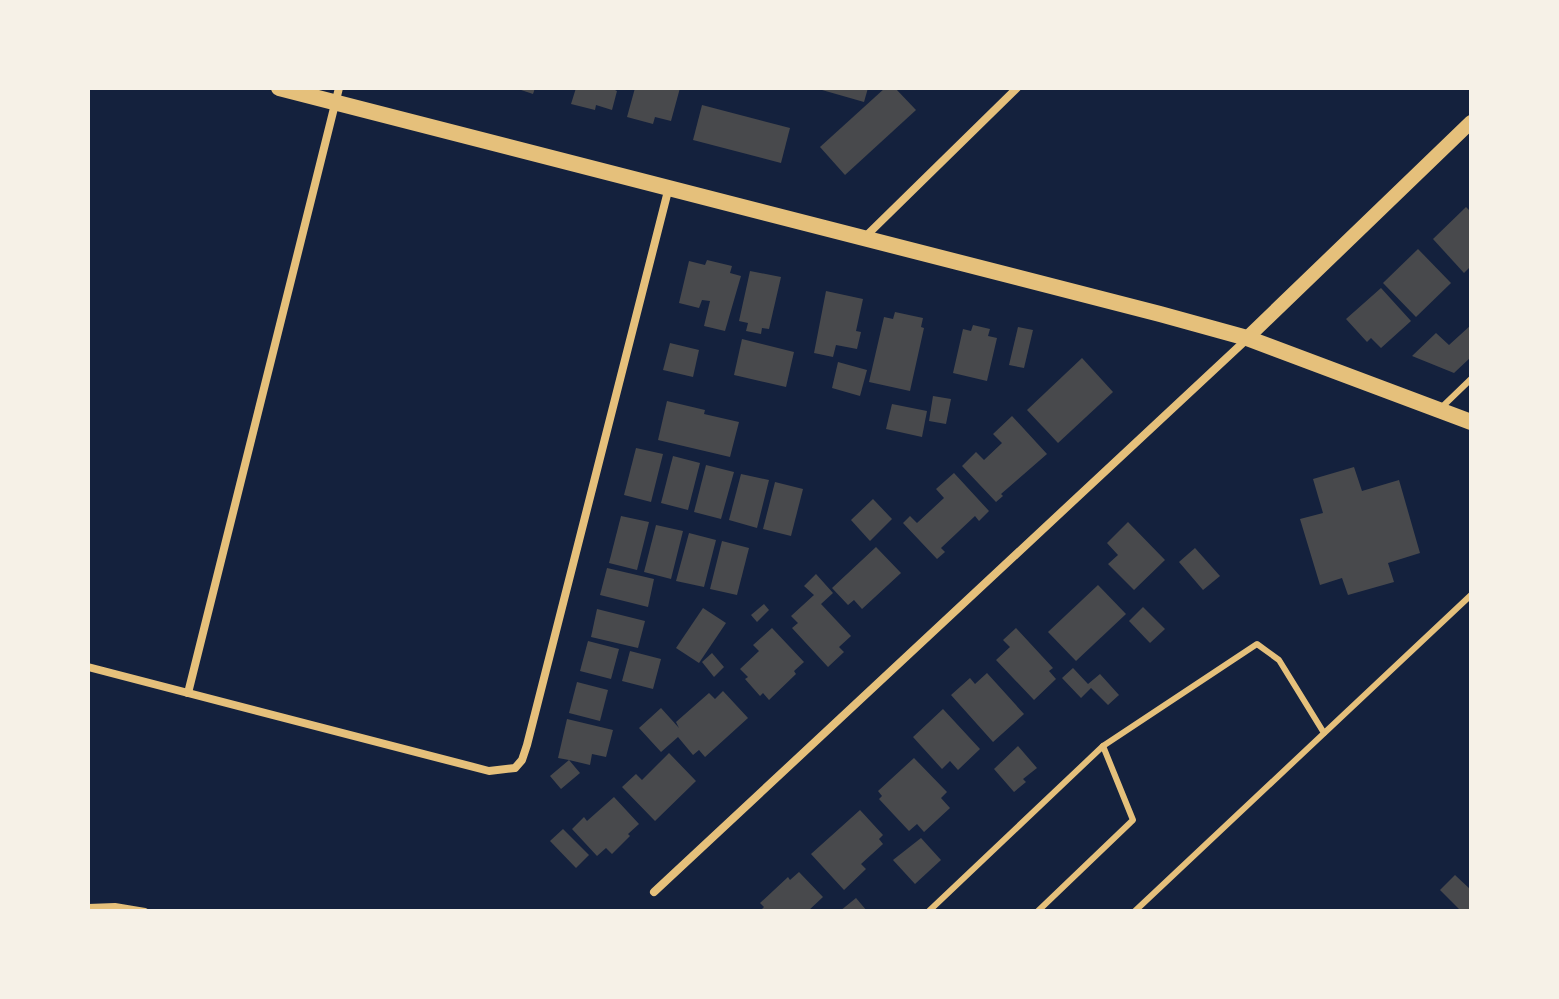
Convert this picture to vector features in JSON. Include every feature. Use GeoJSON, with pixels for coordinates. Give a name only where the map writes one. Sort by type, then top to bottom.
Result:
{"type":"FeatureCollection","features":[{"type":"Feature","properties":{"kind":"main road"},"geometry":{"type":"LineString","coordinates":[[279,88],[338,95],[669,187],[1247,338],[1471,422]]}},
{"type":"Feature","properties":{"kind":"street"},"geometry":{"type":"LineString","coordinates":[[865,237],[1017,88]]}},
{"type":"Feature","properties":{"kind":"street"},"geometry":{"type":"LineString","coordinates":[[188,693],[338,95]]}},
{"type":"Feature","properties":{"kind":"street"},"geometry":{"type":"LineString","coordinates":[[654,892],[1247,338],[1471,122]]}},
{"type":"Feature","properties":{"kind":"street"},"geometry":{"type":"LineString","coordinates":[[88,667],[489,771],[515,768],[522,760],[527,745],[669,187]]}},
{"type":"Feature","properties":{"kind":"lane"},"geometry":{"type":"LineString","coordinates":[[1439,410],[1471,379]]}},
{"type":"Feature","properties":{"kind":"lane"},"geometry":{"type":"LineString","coordinates":[[1135,911],[1471,595]]}},
{"type":"Feature","properties":{"kind":"lane"},"geometry":{"type":"LineString","coordinates":[[929,911],[1103,746],[1257,644],[1279,660],[1324,733]]}},
{"type":"Feature","properties":{"kind":"lane"},"geometry":{"type":"LineString","coordinates":[[1038,911],[1133,820],[1103,746]]}},
{"type":"Feature","properties":{"kind":"lane"},"geometry":{"type":"LineString","coordinates":[[88,906],[145,911]]}},
{"type":"Feature","properties":{"kind":"building"},"geometry":{"type":"Polygon","coordinates":[[[515,88],[535,88],[533,94],[515,88]]]}},
{"type":"Feature","properties":{"kind":"building"},"geometry":{"type":"Polygon","coordinates":[[[576,88],[611,88],[617,91],[612,110],[596,105],[595,110],[571,104],[576,88]]]}},
{"type":"Feature","properties":{"kind":"building"},"geometry":{"type":"Polygon","coordinates":[[[635,88],[680,88],[671,121],[655,117],[653,124],[627,117],[635,88]]]}},
{"type":"Feature","properties":{"kind":"building"},"geometry":{"type":"Polygon","coordinates":[[[815,88],[868,88],[864,102],[815,88]]]}},
{"type":"Feature","properties":{"kind":"building"},"geometry":{"type":"Polygon","coordinates":[[[885,88],[895,88],[916,110],[845,175],[820,147],[885,88]]]}},
{"type":"Feature","properties":{"kind":"building"},"geometry":{"type":"Polygon","coordinates":[[[702,105],[790,128],[781,163],[693,140],[702,105]]]}},
{"type":"Feature","properties":{"kind":"building"},"geometry":{"type":"Polygon","coordinates":[[[1466,207],[1471,212],[1471,266],[1464,273],[1433,239],[1466,207]]]}},
{"type":"Feature","properties":{"kind":"building"},"geometry":{"type":"Polygon","coordinates":[[[1418,249],[1451,283],[1416,317],[1383,283],[1418,249]]]}},
{"type":"Feature","properties":{"kind":"building"},"geometry":{"type":"Polygon","coordinates":[[[707,260],[732,266],[730,273],[741,276],[725,331],[704,326],[710,301],[702,300],[699,308],[679,303],[689,261],[705,265],[707,260]]]}},
{"type":"Feature","properties":{"kind":"building"},"geometry":{"type":"Polygon","coordinates":[[[750,271],[781,277],[769,329],[762,328],[761,334],[746,331],[748,323],[739,321],[750,271]]]}},
{"type":"Feature","properties":{"kind":"building"},"geometry":{"type":"Polygon","coordinates":[[[1381,288],[1411,321],[1381,348],[1371,338],[1367,342],[1346,319],[1381,288]]]}},
{"type":"Feature","properties":{"kind":"building"},"geometry":{"type":"Polygon","coordinates":[[[826,291],[863,299],[856,331],[861,332],[857,349],[836,345],[833,357],[814,353],[826,291]]]}},
{"type":"Feature","properties":{"kind":"building"},"geometry":{"type":"Polygon","coordinates":[[[895,312],[923,318],[921,327],[924,328],[910,391],[869,382],[884,317],[893,319],[895,312]]]}},
{"type":"Feature","properties":{"kind":"building"},"geometry":{"type":"Polygon","coordinates":[[[973,325],[990,329],[988,336],[997,338],[987,381],[953,373],[963,329],[971,331],[973,325]]]}},
{"type":"Feature","properties":{"kind":"building"},"geometry":{"type":"Polygon","coordinates":[[[1471,325],[1471,357],[1454,373],[1412,356],[1436,333],[1449,345],[1471,325]]]}},
{"type":"Feature","properties":{"kind":"building"},"geometry":{"type":"Polygon","coordinates":[[[1018,327],[1033,330],[1024,368],[1009,365],[1018,327]]]}},
{"type":"Feature","properties":{"kind":"building"},"geometry":{"type":"Polygon","coordinates":[[[742,339],[794,352],[786,387],[734,375],[742,339]]]}},
{"type":"Feature","properties":{"kind":"building"},"geometry":{"type":"Polygon","coordinates":[[[670,343],[699,350],[693,377],[663,370],[670,343]]]}},
{"type":"Feature","properties":{"kind":"building"},"geometry":{"type":"Polygon","coordinates":[[[1082,358],[1113,392],[1058,443],[1027,410],[1082,358]]]}},
{"type":"Feature","properties":{"kind":"building"},"geometry":{"type":"Polygon","coordinates":[[[838,362],[867,370],[860,396],[832,388],[838,362]]]}},
{"type":"Feature","properties":{"kind":"building"},"geometry":{"type":"Polygon","coordinates":[[[933,396],[951,399],[946,424],[929,421],[933,396]]]}},
{"type":"Feature","properties":{"kind":"building"},"geometry":{"type":"Polygon","coordinates":[[[667,401],[739,422],[730,457],[658,440],[667,401]]]}},
{"type":"Feature","properties":{"kind":"building"},"geometry":{"type":"Polygon","coordinates":[[[892,404],[927,411],[922,437],[886,429],[892,404]]]}},
{"type":"Feature","properties":{"kind":"building"},"geometry":{"type":"Polygon","coordinates":[[[1012,416],[1047,454],[996,502],[962,466],[976,452],[984,460],[1002,443],[993,434],[1012,416]]]}},
{"type":"Feature","properties":{"kind":"building"},"geometry":{"type":"Polygon","coordinates":[[[636,448],[663,454],[651,502],[624,495],[636,448]]]}},
{"type":"Feature","properties":{"kind":"building"},"geometry":{"type":"Polygon","coordinates":[[[673,456],[700,463],[688,510],[661,503],[673,456]]]}},
{"type":"Feature","properties":{"kind":"building"},"geometry":{"type":"Polygon","coordinates":[[[706,465],[734,472],[721,519],[694,512],[706,465]]]}},
{"type":"Feature","properties":{"kind":"building"},"geometry":{"type":"Polygon","coordinates":[[[1354,467],[1362,491],[1399,480],[1420,553],[1388,563],[1394,582],[1348,595],[1342,578],[1320,585],[1300,519],[1323,513],[1313,479],[1354,467]]]}},
{"type":"Feature","properties":{"kind":"building"},"geometry":{"type":"Polygon","coordinates":[[[954,473],[989,511],[979,521],[975,516],[941,548],[945,552],[937,559],[903,523],[910,516],[917,523],[944,498],[936,489],[954,473]]]}},
{"type":"Feature","properties":{"kind":"building"},"geometry":{"type":"Polygon","coordinates":[[[741,474],[769,480],[757,528],[729,520],[741,474]]]}},
{"type":"Feature","properties":{"kind":"building"},"geometry":{"type":"Polygon","coordinates":[[[775,482],[803,489],[791,536],[763,529],[775,482]]]}},
{"type":"Feature","properties":{"kind":"building"},"geometry":{"type":"Polygon","coordinates":[[[873,499],[892,519],[870,541],[851,520],[873,499]]]}},
{"type":"Feature","properties":{"kind":"building"},"geometry":{"type":"Polygon","coordinates":[[[621,516],[649,522],[637,570],[609,563],[621,516]]]}},
{"type":"Feature","properties":{"kind":"building"},"geometry":{"type":"Polygon","coordinates":[[[1128,522],[1165,560],[1134,590],[1108,564],[1118,555],[1107,543],[1128,522]]]}},
{"type":"Feature","properties":{"kind":"building"},"geometry":{"type":"Polygon","coordinates":[[[656,525],[683,531],[671,579],[644,572],[656,525]]]}},
{"type":"Feature","properties":{"kind":"building"},"geometry":{"type":"Polygon","coordinates":[[[689,533],[716,540],[704,587],[676,581],[689,533]]]}},
{"type":"Feature","properties":{"kind":"building"},"geometry":{"type":"Polygon","coordinates":[[[722,541],[749,548],[737,595],[710,589],[722,541]]]}},
{"type":"Feature","properties":{"kind":"building"},"geometry":{"type":"Polygon","coordinates":[[[876,547],[901,573],[862,609],[854,600],[848,605],[832,588],[876,547]]]}},
{"type":"Feature","properties":{"kind":"building"},"geometry":{"type":"Polygon","coordinates":[[[1195,548],[1220,576],[1203,590],[1179,562],[1195,548]]]}},
{"type":"Feature","properties":{"kind":"building"},"geometry":{"type":"Polygon","coordinates":[[[607,568],[654,579],[648,607],[600,595],[607,568]]]}},
{"type":"Feature","properties":{"kind":"building"},"geometry":{"type":"Polygon","coordinates":[[[816,574],[833,593],[821,604],[851,636],[839,647],[844,652],[828,667],[792,628],[798,623],[791,616],[814,595],[804,586],[816,574]]]}},
{"type":"Feature","properties":{"kind":"building"},"geometry":{"type":"Polygon","coordinates":[[[1098,585],[1126,614],[1076,661],[1048,632],[1098,585]]]}},
{"type":"Feature","properties":{"kind":"building"},"geometry":{"type":"Polygon","coordinates":[[[764,604],[769,610],[757,622],[751,615],[764,604]]]}},
{"type":"Feature","properties":{"kind":"building"},"geometry":{"type":"Polygon","coordinates":[[[1143,607],[1165,629],[1150,643],[1129,621],[1143,607]]]}},
{"type":"Feature","properties":{"kind":"building"},"geometry":{"type":"Polygon","coordinates":[[[703,608],[726,623],[699,663],[676,648],[703,608]]]}},
{"type":"Feature","properties":{"kind":"building"},"geometry":{"type":"Polygon","coordinates":[[[597,609],[645,621],[638,648],[591,637],[597,609]]]}},
{"type":"Feature","properties":{"kind":"building"},"geometry":{"type":"Polygon","coordinates":[[[772,628],[804,662],[769,700],[763,693],[760,696],[740,669],[759,651],[753,645],[772,628]]]}},
{"type":"Feature","properties":{"kind":"building"},"geometry":{"type":"Polygon","coordinates":[[[1016,628],[1053,668],[1049,671],[1056,679],[1034,700],[996,660],[1010,647],[1003,640],[1016,628]]]}},
{"type":"Feature","properties":{"kind":"building"},"geometry":{"type":"Polygon","coordinates":[[[588,641],[619,649],[611,679],[580,671],[588,641]]]}},
{"type":"Feature","properties":{"kind":"building"},"geometry":{"type":"Polygon","coordinates":[[[630,651],[661,659],[653,689],[622,681],[630,651]]]}},
{"type":"Feature","properties":{"kind":"building"},"geometry":{"type":"Polygon","coordinates":[[[712,653],[724,667],[714,677],[702,662],[712,653]]]}},
{"type":"Feature","properties":{"kind":"building"},"geometry":{"type":"Polygon","coordinates":[[[1073,668],[1088,684],[1100,674],[1119,695],[1108,705],[1091,688],[1081,698],[1062,678],[1073,668]]]}},
{"type":"Feature","properties":{"kind":"building"},"geometry":{"type":"Polygon","coordinates":[[[987,673],[1024,714],[993,742],[951,695],[970,678],[975,684],[987,673]]]}},
{"type":"Feature","properties":{"kind":"building"},"geometry":{"type":"Polygon","coordinates":[[[577,682],[608,690],[600,721],[569,713],[577,682]]]}},
{"type":"Feature","properties":{"kind":"building"},"geometry":{"type":"Polygon","coordinates":[[[723,691],[748,718],[705,757],[699,750],[693,755],[678,737],[661,752],[639,728],[661,708],[679,728],[676,722],[709,693],[715,699],[723,691]]]}},
{"type":"Feature","properties":{"kind":"building"},"geometry":{"type":"Polygon","coordinates":[[[943,709],[980,749],[958,770],[950,761],[942,769],[913,737],[943,709]]]}},
{"type":"Feature","properties":{"kind":"building"},"geometry":{"type":"Polygon","coordinates":[[[567,719],[613,730],[606,757],[592,754],[590,765],[558,758],[567,719]]]}},
{"type":"Feature","properties":{"kind":"building"},"geometry":{"type":"Polygon","coordinates":[[[1018,746],[1037,768],[1023,779],[1026,782],[1014,792],[994,769],[1018,746]]]}},
{"type":"Feature","properties":{"kind":"building"},"geometry":{"type":"Polygon","coordinates":[[[669,753],[696,781],[655,821],[622,787],[636,774],[642,780],[669,753]]]}},
{"type":"Feature","properties":{"kind":"building"},"geometry":{"type":"Polygon","coordinates":[[[914,758],[947,792],[941,798],[950,808],[924,832],[917,824],[909,831],[879,799],[882,796],[878,791],[914,758]]]}},
{"type":"Feature","properties":{"kind":"building"},"geometry":{"type":"Polygon","coordinates":[[[569,760],[580,773],[561,789],[550,776],[569,760]]]}},
{"type":"Feature","properties":{"kind":"building"},"geometry":{"type":"Polygon","coordinates":[[[614,797],[639,824],[612,854],[606,848],[597,856],[572,829],[584,817],[587,821],[614,797]]]}},
{"type":"Feature","properties":{"kind":"building"},"geometry":{"type":"Polygon","coordinates":[[[860,810],[883,835],[879,839],[883,844],[861,864],[866,869],[844,890],[811,854],[860,810]]]}},
{"type":"Feature","properties":{"kind":"building"},"geometry":{"type":"Polygon","coordinates":[[[563,829],[589,855],[576,868],[550,841],[563,829]]]}},
{"type":"Feature","properties":{"kind":"building"},"geometry":{"type":"Polygon","coordinates":[[[921,838],[941,860],[915,884],[893,860],[921,838]]]}},
{"type":"Feature","properties":{"kind":"building"},"geometry":{"type":"Polygon","coordinates":[[[799,872],[823,897],[808,911],[760,911],[764,907],[760,903],[788,877],[790,880],[799,872]]]}},
{"type":"Feature","properties":{"kind":"building"},"geometry":{"type":"Polygon","coordinates":[[[1455,875],[1471,890],[1471,911],[1461,911],[1440,890],[1455,875]]]}},
{"type":"Feature","properties":{"kind":"building"},"geometry":{"type":"Polygon","coordinates":[[[856,898],[867,911],[840,911],[856,898]]]}}]}
